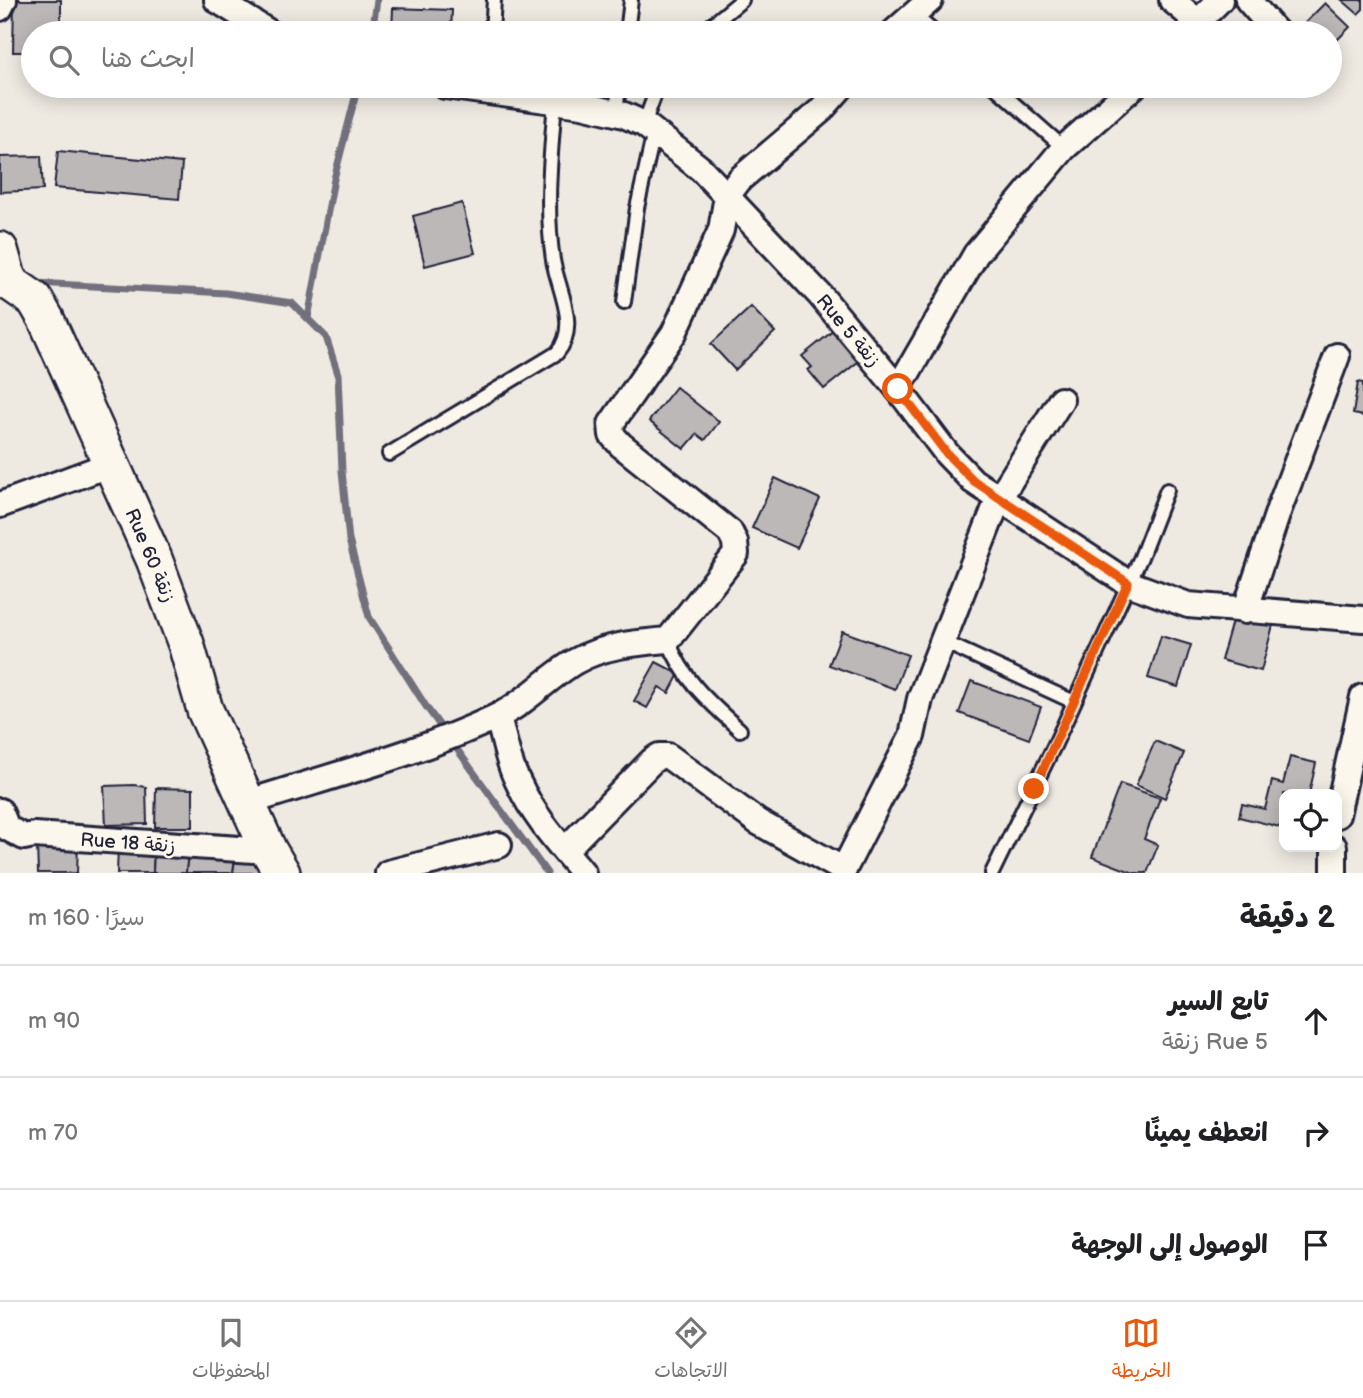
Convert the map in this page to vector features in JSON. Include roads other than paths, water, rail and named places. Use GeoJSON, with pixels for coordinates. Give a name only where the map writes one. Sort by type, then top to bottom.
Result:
{"type":"FeatureCollection","features":[{"type":"Feature","properties":{"kind":"street"},"geometry":{"type":"LineString","coordinates":[[0,8],[4,0]]}},
{"type":"Feature","properties":{"kind":"street"},"geometry":{"type":"LineString","coordinates":[[217,0],[251,21]]}},
{"type":"Feature","properties":{"kind":"street"},"geometry":{"type":"LineString","coordinates":[[1172,0],[1188,21]]}},
{"type":"Feature","properties":{"kind":"street"},"geometry":{"type":"LineString","coordinates":[[1198,21],[1220,0]]}},
{"type":"Feature","properties":{"kind":"street"},"geometry":{"type":"LineString","coordinates":[[1248,0],[1266,21]]}},
{"type":"Feature","properties":{"kind":"street"},"geometry":{"type":"LineString","coordinates":[[906,21],[921,7]]}},
{"type":"Feature","properties":{"kind":"street","name":"Rue 5 زنقة"},"geometry":{"type":"LineString","coordinates":[[540,98],[616,113],[649,128],[701,169],[820,295],[898,389],[947,454],[998,500],[1128,583],[1188,605],[1363,619]]}},
{"type":"Feature","properties":{"kind":"street"},"geometry":{"type":"LineString","coordinates":[[246,803],[438,740],[492,718],[536,694],[576,662],[619,645],[668,640],[736,554],[736,542],[730,532],[702,506],[621,445],[612,435],[611,424],[674,333],[720,230],[727,196],[740,179],[820,111],[831,98]]}},
{"type":"Feature","properties":{"kind":"street"},"geometry":{"type":"LineString","coordinates":[[898,389],[976,254],[1064,148],[1120,98]]}},
{"type":"Feature","properties":{"kind":"street","name":"Rue 60 زنقة"},"geometry":{"type":"LineString","coordinates":[[0,250],[9,282],[35,300],[154,559],[186,644],[205,710],[275,862]]}},
{"type":"Feature","properties":{"kind":"street"},"geometry":{"type":"LineString","coordinates":[[0,287],[35,300]]}},
{"type":"Feature","properties":{"kind":"street"},"geometry":{"type":"LineString","coordinates":[[1245,611],[1279,509],[1337,356]]}},
{"type":"Feature","properties":{"kind":"street"},"geometry":{"type":"LineString","coordinates":[[565,850],[652,761],[659,756],[668,756],[758,822],[843,872],[912,736],[920,699],[998,500],[1061,400]]}},
{"type":"Feature","properties":{"kind":"street"},"geometry":{"type":"LineString","coordinates":[[0,505],[111,464]]}},
{"type":"Feature","properties":{"kind":"street"},"geometry":{"type":"LineString","coordinates":[[1341,789],[1363,697]]}},
{"type":"Feature","properties":{"kind":"street"},"geometry":{"type":"LineString","coordinates":[[492,718],[519,785],[583,873]]}},
{"type":"Feature","properties":{"kind":"street","name":"Rue 18 زنقة"},"geometry":{"type":"LineString","coordinates":[[0,811],[7,828],[24,837],[34,835],[275,862]]}},
{"type":"Feature","properties":{"kind":"street"},"geometry":{"type":"LineString","coordinates":[[388,873],[499,845]]}},
{"type":"Feature","properties":{"kind":"street"},"geometry":{"type":"LineString","coordinates":[[1334,852],[1334,873]]}},
{"type":"Feature","properties":{"kind":"lane"},"geometry":{"type":"LineString","coordinates":[[493,21],[494,0]]}},
{"type":"Feature","properties":{"kind":"lane"},"geometry":{"type":"LineString","coordinates":[[628,21],[631,0]]}},
{"type":"Feature","properties":{"kind":"lane"},"geometry":{"type":"LineString","coordinates":[[717,21],[742,0]]}},
{"type":"Feature","properties":{"kind":"lane"},"geometry":{"type":"LineString","coordinates":[[616,113],[618,98]]}},
{"type":"Feature","properties":{"kind":"lane"},"geometry":{"type":"LineString","coordinates":[[624,302],[655,98]]}},
{"type":"Feature","properties":{"kind":"lane"},"geometry":{"type":"LineString","coordinates":[[1008,98],[1064,148]]}},
{"type":"Feature","properties":{"kind":"lane"},"geometry":{"type":"LineString","coordinates":[[389,454],[557,353],[564,345],[568,325],[553,260],[549,188],[555,101]]}},
{"type":"Feature","properties":{"kind":"lane"},"geometry":{"type":"LineString","coordinates":[[992,873],[1145,548],[1167,490]]}},
{"type":"Feature","properties":{"kind":"lane"},"geometry":{"type":"LineString","coordinates":[[668,640],[676,660],[692,685],[740,730]]}},
{"type":"Feature","properties":{"kind":"lane"},"geometry":{"type":"LineString","coordinates":[[944,642],[1074,702]]}},
{"type":"Feature","properties":{"kind":"waterway"},"geometry":{"type":"LineString","coordinates":[[374,21],[377,0]]}},
{"type":"Feature","properties":{"kind":"waterway"},"geometry":{"type":"LineString","coordinates":[[308,318],[334,179],[355,98]]}},
{"type":"Feature","properties":{"kind":"waterway"},"geometry":{"type":"LineString","coordinates":[[35,283],[226,293],[292,303],[326,337],[338,374],[342,471],[349,540],[369,617],[427,708],[547,873]]}}]}
